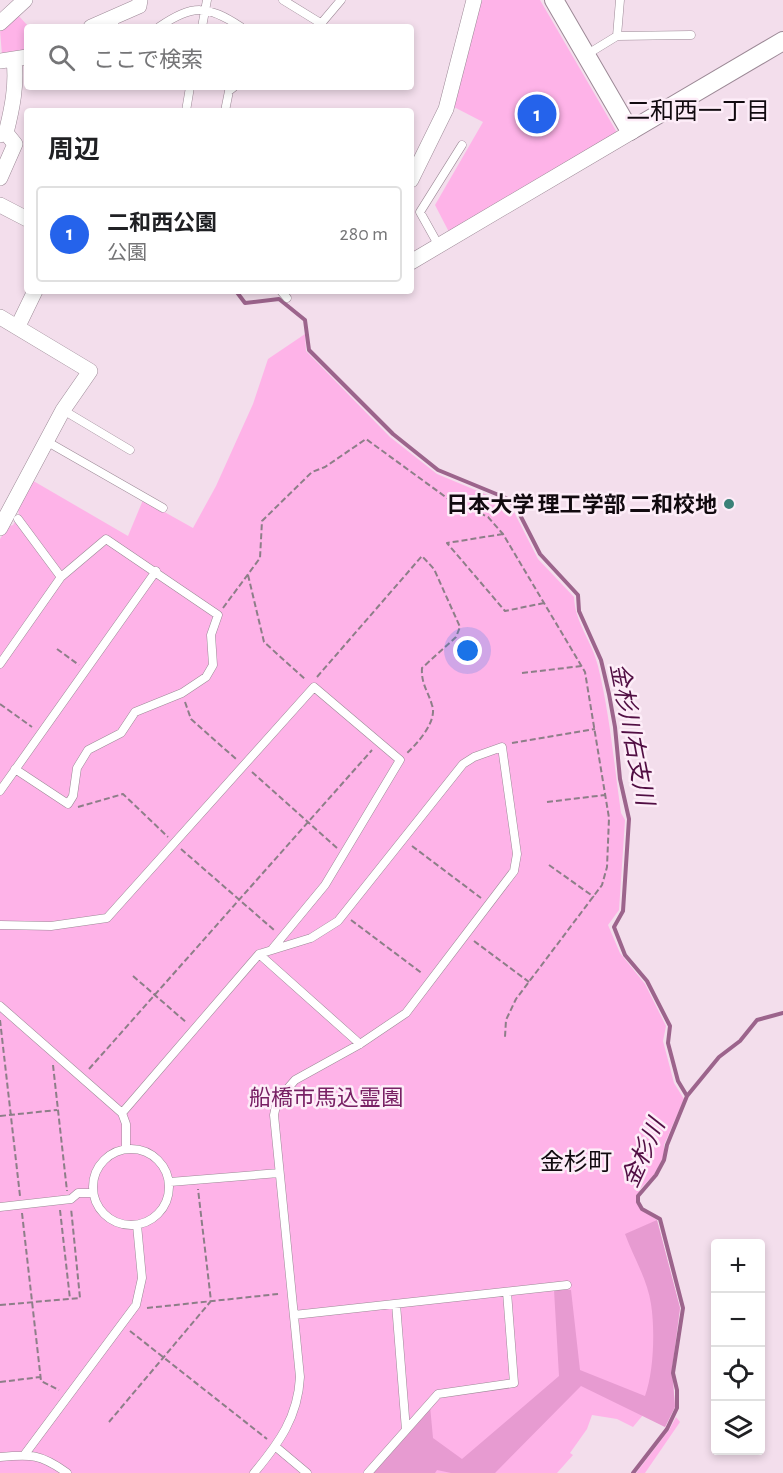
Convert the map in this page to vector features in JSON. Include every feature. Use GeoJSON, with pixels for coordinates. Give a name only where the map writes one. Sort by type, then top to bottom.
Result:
{"type":"FeatureCollection","features":[{"type":"Feature","properties":{"kind":"street"},"geometry":{"type":"LineString","coordinates":[[0,24],[25,0]]}},
{"type":"Feature","properties":{"kind":"street"},"geometry":{"type":"LineString","coordinates":[[98,24],[131,11],[139,6],[140,0]]}},
{"type":"Feature","properties":{"kind":"street"},"geometry":{"type":"LineString","coordinates":[[414,168],[446,109],[474,0]]}},
{"type":"Feature","properties":{"kind":"street"},"geometry":{"type":"LineString","coordinates":[[554,0],[625,127],[633,131]]}},
{"type":"Feature","properties":{"kind":"street"},"geometry":{"type":"LineString","coordinates":[[414,260],[783,41]]}},
{"type":"Feature","properties":{"kind":"street"},"geometry":{"type":"LineString","coordinates":[[0,178],[15,144],[3,134],[16,80],[14,60]]}},
{"type":"Feature","properties":{"kind":"street"},"geometry":{"type":"LineString","coordinates":[[0,205],[24,217]]}},
{"type":"Feature","properties":{"kind":"street"},"geometry":{"type":"LineString","coordinates":[[18,326],[34,294]]}},
{"type":"Feature","properties":{"kind":"street"},"geometry":{"type":"LineString","coordinates":[[0,317],[90,371],[63,410],[6,518]]}},
{"type":"Feature","properties":{"kind":"lane"},"geometry":{"type":"LineString","coordinates":[[203,24],[207,0]]}},
{"type":"Feature","properties":{"kind":"lane"},"geometry":{"type":"LineString","coordinates":[[283,0],[317,24]]}},
{"type":"Feature","properties":{"kind":"lane"},"geometry":{"type":"LineString","coordinates":[[322,24],[341,0]]}},
{"type":"Feature","properties":{"kind":"lane"},"geometry":{"type":"LineString","coordinates":[[617,36],[620,0]]}},
{"type":"Feature","properties":{"kind":"lane"},"geometry":{"type":"LineString","coordinates":[[164,24],[191,9],[223,15],[236,24]]}},
{"type":"Feature","properties":{"kind":"lane"},"geometry":{"type":"LineString","coordinates":[[585,56],[617,36],[691,35]]}},
{"type":"Feature","properties":{"kind":"lane"},"geometry":{"type":"LineString","coordinates":[[186,108],[190,90]]}},
{"type":"Feature","properties":{"kind":"lane"},"geometry":{"type":"LineString","coordinates":[[226,108],[230,90]]}},
{"type":"Feature","properties":{"kind":"lane"},"geometry":{"type":"LineString","coordinates":[[439,246],[420,212],[462,145]]}},
{"type":"Feature","properties":{"kind":"lane"},"geometry":{"type":"LineString","coordinates":[[63,410],[130,450]]}},
{"type":"Feature","properties":{"kind":"lane"},"geometry":{"type":"LineString","coordinates":[[46,441],[164,508]]}},
{"type":"Feature","properties":{"kind":"lane"},"geometry":{"type":"LineString","coordinates":[[6,518],[60,577]]}},
{"type":"Feature","properties":{"kind":"lane"},"geometry":{"type":"LineString","coordinates":[[0,664],[60,577],[106,539],[218,615],[211,635],[213,665],[210,672],[182,693],[135,712],[121,733],[88,750],[77,768],[73,795],[68,804],[15,769]]}},
{"type":"Feature","properties":{"kind":"lane"},"geometry":{"type":"LineString","coordinates":[[0,791],[156,571]]}},
{"type":"Feature","properties":{"kind":"lane"},"geometry":{"type":"LineString","coordinates":[[0,925],[51,926],[107,918],[314,687],[400,760],[325,885],[272,948]]}},
{"type":"Feature","properties":{"kind":"lane"},"geometry":{"type":"LineString","coordinates":[[122,1113],[259,954],[272,948],[311,938],[338,921],[463,764],[474,757],[501,747],[516,865],[490,905],[406,1013],[360,1044],[295,1080],[277,1101],[274,1115],[300,1392],[290,1426],[254,1473]]}},
{"type":"Feature","properties":{"kind":"lane"},"geometry":{"type":"LineString","coordinates":[[259,954],[360,1044]]}},
{"type":"Feature","properties":{"kind":"lane"},"geometry":{"type":"LineString","coordinates":[[0,1006],[122,1113],[126,1124],[126,1148]]}},
{"type":"Feature","properties":{"kind":"lane"},"geometry":{"type":"LineString","coordinates":[[126,1148],[142,1149],[155,1156],[165,1168],[170,1182],[165,1205],[148,1221],[137,1225],[119,1223],[104,1214],[93,1192],[94,1177],[100,1164],[112,1153],[126,1148]]}},
{"type":"Feature","properties":{"kind":"lane"},"geometry":{"type":"LineString","coordinates":[[170,1182],[279,1173]]}},
{"type":"Feature","properties":{"kind":"lane"},"geometry":{"type":"LineString","coordinates":[[0,1207],[66,1200],[78,1193],[93,1192]]}},
{"type":"Feature","properties":{"kind":"lane"},"geometry":{"type":"LineString","coordinates":[[25,1454],[123,1326],[140,1297],[142,1278],[137,1225]]}},
{"type":"Feature","properties":{"kind":"lane"},"geometry":{"type":"LineString","coordinates":[[294,1315],[567,1286]]}},
{"type":"Feature","properties":{"kind":"lane"},"geometry":{"type":"LineString","coordinates":[[368,1473],[438,1394],[514,1383],[507,1292]]}},
{"type":"Feature","properties":{"kind":"lane"},"geometry":{"type":"LineString","coordinates":[[396,1304],[406,1430]]}},
{"type":"Feature","properties":{"kind":"lane"},"geometry":{"type":"LineString","coordinates":[[276,1447],[307,1473]]}},
{"type":"Feature","properties":{"kind":"lane"},"geometry":{"type":"LineString","coordinates":[[0,1457],[25,1454],[48,1459],[67,1473]]}},
{"type":"Feature","properties":{"kind":"path"},"geometry":{"type":"LineString","coordinates":[[218,615],[262,552],[260,528],[262,521],[312,472],[325,467],[366,439],[447,498],[488,517],[503,534],[583,666],[609,818],[607,867],[602,885],[510,1010],[506,1020],[505,1036]]}},
{"type":"Feature","properties":{"kind":"path"},"geometry":{"type":"LineString","coordinates":[[503,534],[447,543],[505,611],[544,603]]}},
{"type":"Feature","properties":{"kind":"path"},"geometry":{"type":"LineString","coordinates":[[248,574],[264,642],[314,687],[318,673],[422,556],[434,569],[460,627],[456,637],[422,668],[422,684],[433,707],[433,717],[416,745],[400,760]]}},
{"type":"Feature","properties":{"kind":"path"},"geometry":{"type":"LineString","coordinates":[[57,649],[86,670]]}},
{"type":"Feature","properties":{"kind":"path"},"geometry":{"type":"LineString","coordinates":[[522,673],[583,666]]}},
{"type":"Feature","properties":{"kind":"path"},"geometry":{"type":"LineString","coordinates":[[182,693],[191,719],[343,854]]}},
{"type":"Feature","properties":{"kind":"path"},"geometry":{"type":"LineString","coordinates":[[0,704],[41,734]]}},
{"type":"Feature","properties":{"kind":"path"},"geometry":{"type":"LineString","coordinates":[[501,747],[517,741],[595,729]]}},
{"type":"Feature","properties":{"kind":"path"},"geometry":{"type":"LineString","coordinates":[[81,1078],[379,742]]}},
{"type":"Feature","properties":{"kind":"path"},"geometry":{"type":"LineString","coordinates":[[74,808],[123,794],[174,843],[282,937]]}},
{"type":"Feature","properties":{"kind":"path"},"geometry":{"type":"LineString","coordinates":[[547,802],[605,795]]}},
{"type":"Feature","properties":{"kind":"path"},"geometry":{"type":"LineString","coordinates":[[410,844],[490,905]]}},
{"type":"Feature","properties":{"kind":"path"},"geometry":{"type":"LineString","coordinates":[[549,865],[594,897]]}},
{"type":"Feature","properties":{"kind":"path"},"geometry":{"type":"LineString","coordinates":[[351,920],[433,981]]}},
{"type":"Feature","properties":{"kind":"path"},"geometry":{"type":"LineString","coordinates":[[467,935],[529,982]]}},
{"type":"Feature","properties":{"kind":"path"},"geometry":{"type":"LineString","coordinates":[[133,976],[194,1029]]}},
{"type":"Feature","properties":{"kind":"path"},"geometry":{"type":"LineString","coordinates":[[52,1052],[66,1200],[70,1299]]}},
{"type":"Feature","properties":{"kind":"path"},"geometry":{"type":"LineString","coordinates":[[0,1070],[6,1069]]}},
{"type":"Feature","properties":{"kind":"path"},"geometry":{"type":"LineString","coordinates":[[0,1116],[58,1110]]}},
{"type":"Feature","properties":{"kind":"path"},"geometry":{"type":"LineString","coordinates":[[109,1422],[212,1301],[196,1180]]}},
{"type":"Feature","properties":{"kind":"path"},"geometry":{"type":"LineString","coordinates":[[0,1305],[80,1298],[66,1200]]}},
{"type":"Feature","properties":{"kind":"path"},"geometry":{"type":"LineString","coordinates":[[134,1309],[278,1294]]}},
{"type":"Feature","properties":{"kind":"path"},"geometry":{"type":"LineString","coordinates":[[123,1326],[276,1447]]}},
{"type":"Feature","properties":{"kind":"path"},"geometry":{"type":"LineString","coordinates":[[0,1382],[40,1377]]}},
{"type":"Feature","properties":{"kind":"green space"},"geometry":{"type":"Polygon","coordinates":[[[480,0],[540,0],[619,136],[450,234],[435,205],[483,122],[452,106],[480,0]]]}},
{"type":"Feature","properties":{"kind":"green space"},"geometry":{"type":"Polygon","coordinates":[[[17,14],[26,24],[24,24],[24,51],[2,55],[0,30],[17,14]]]}},
{"type":"Feature","properties":{"kind":"green space","name":"船橋市馬込霊園"},"geometry":{"type":"Polygon","coordinates":[[[305,334],[306,351],[390,437],[437,474],[504,502],[513,510],[538,559],[574,597],[580,624],[595,657],[609,721],[621,813],[625,820],[619,910],[608,925],[620,953],[645,984],[666,1026],[663,1041],[674,1083],[684,1099],[664,1145],[664,1155],[655,1174],[640,1189],[636,1202],[642,1210],[657,1220],[680,1308],[672,1369],[675,1407],[665,1427],[643,1415],[633,1427],[617,1419],[592,1415],[587,1429],[570,1453],[573,1455],[557,1473],[0,1473],[0,539],[7,527],[13,525],[19,515],[17,503],[30,479],[128,536],[143,500],[193,528],[216,486],[253,404],[268,359],[305,334]]]}},
{"type":"Feature","properties":{"kind":"green space"},"geometry":{"type":"Polygon","coordinates":[[[676,1417],[680,1422],[645,1473],[636,1473],[669,1430],[676,1417]]]}},
{"type":"Feature","properties":{"kind":"shaded area"},"geometry":{"type":"Polygon","coordinates":[[[657,1220],[680,1308],[672,1369],[675,1407],[665,1427],[581,1386],[495,1473],[451,1473],[437,1470],[435,1473],[373,1473],[430,1406],[433,1438],[462,1459],[559,1376],[554,1290],[571,1290],[580,1370],[645,1396],[652,1363],[652,1314],[647,1286],[625,1234],[657,1220]]]}},
{"type":"Feature","properties":{"kind":"waterway","name":"金杉川右支川"},"geometry":{"type":"LineString","coordinates":[[238,294],[245,303],[279,299],[305,320],[309,350],[393,434],[438,470],[506,498],[516,507],[540,554],[578,595],[579,611],[601,660],[609,694],[620,779],[629,819],[623,911],[614,927],[625,955],[647,981],[670,1026],[668,1043],[678,1081],[687,1096]]}},
{"type":"Feature","properties":{"kind":"waterway","name":"金杉川"},"geometry":{"type":"LineString","coordinates":[[633,1473],[667,1429],[677,1408],[677,1390],[673,1373],[683,1308],[660,1219],[642,1209],[638,1196],[656,1175],[664,1160],[667,1145],[687,1096],[719,1057],[740,1041],[757,1020],[783,1013]]}},
{"type":"Feature","properties":{"kind":"place","name":"二和西公園"},"geometry":{"type":"Point","coordinates":[537,114]}},
{"type":"Feature","properties":{"kind":"place","name":"日本大学 理工学部 二和校地"},"geometry":{"type":"Point","coordinates":[729,504]}},
{"type":"Feature","properties":{"kind":"district","name":"二和西一丁目"},"geometry":{"type":"Point","coordinates":[698,111]}},
{"type":"Feature","properties":{"kind":"district","name":"金杉町"},"geometry":{"type":"Point","coordinates":[576,1162]}}]}
